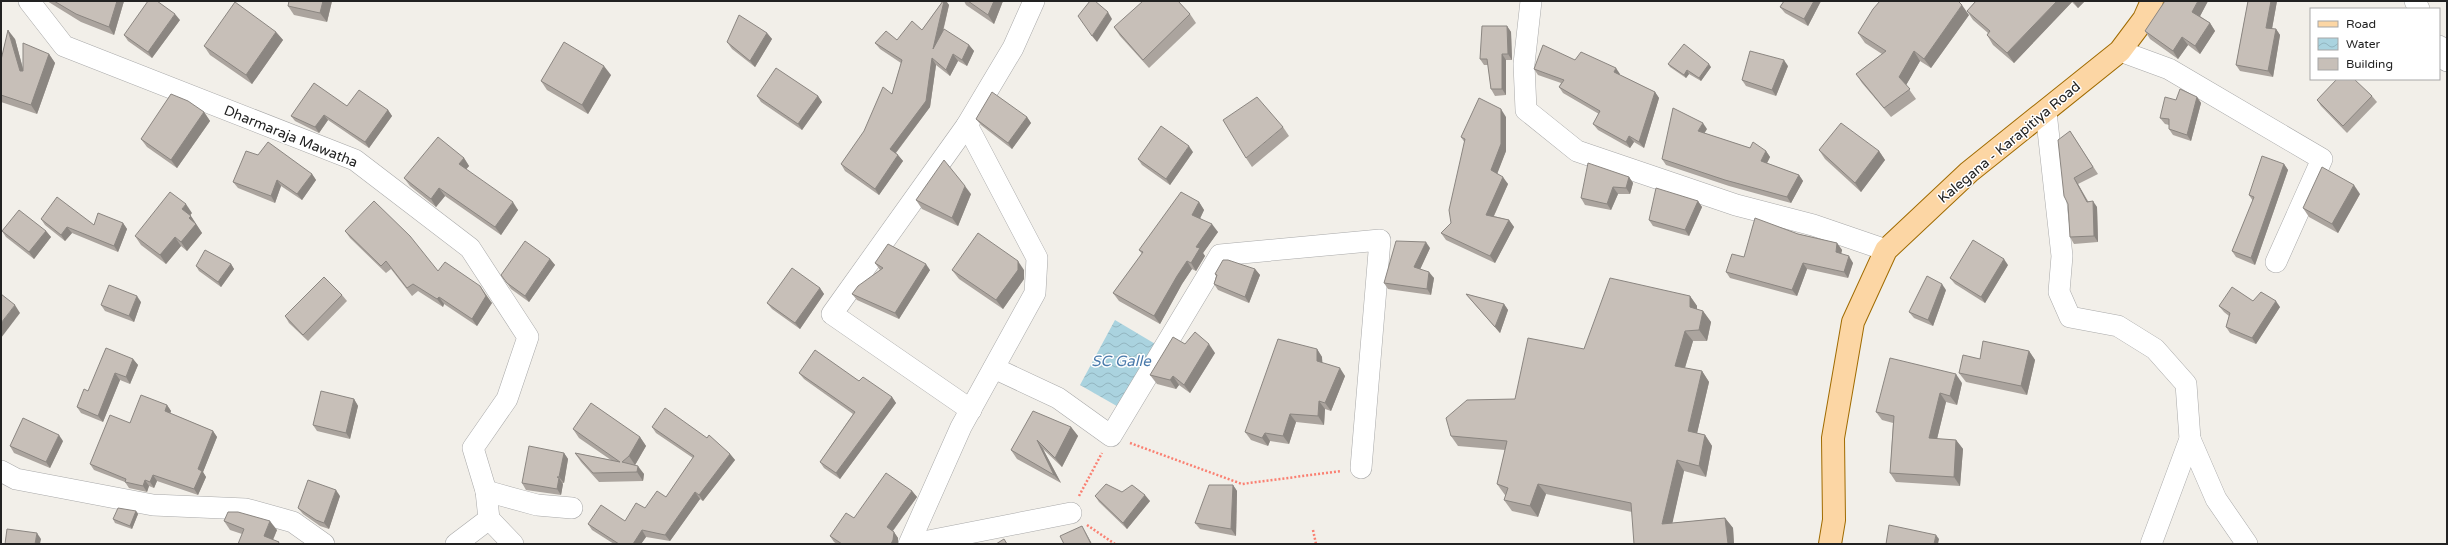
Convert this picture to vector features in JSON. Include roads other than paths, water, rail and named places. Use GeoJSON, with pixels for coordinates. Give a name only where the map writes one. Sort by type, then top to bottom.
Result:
{"type":"FeatureCollection","features":[{"type":"Feature","properties":{"kind":"main road","name":"Kalegana - Karapitiya Road"},"geometry":{"type":"LineString","coordinates":[[1830,544],[1834,520],[1833,438],[1853,322],[1886,250],[1969,172],[2046,112],[2120,51],[2144,19],[2152,1]]}},
{"type":"Feature","properties":{"kind":"street","name":"Dharmaraja Mawatha"},"geometry":{"type":"LineString","coordinates":[[29,1],[64,46],[356,160],[470,248],[528,337],[507,399],[473,448],[486,490],[490,519]]}},
{"type":"Feature","properties":{"kind":"street"},"geometry":{"type":"LineString","coordinates":[[971,410],[832,314],[967,125],[1013,48],[1034,1]]}},
{"type":"Feature","properties":{"kind":"street"},"geometry":{"type":"LineString","coordinates":[[1531,1],[1524,64],[1526,110],[1577,152],[1736,205],[1813,225],[1886,250]]}},
{"type":"Feature","properties":{"kind":"street"},"geometry":{"type":"LineString","coordinates":[[2440,48],[2447,61]]}},
{"type":"Feature","properties":{"kind":"street"},"geometry":{"type":"LineString","coordinates":[[2120,51],[2169,68],[2322,159],[2276,262]]}},
{"type":"Feature","properties":{"kind":"street"},"geometry":{"type":"LineString","coordinates":[[2046,112],[2062,256],[2059,292],[2070,317],[2118,326],[2155,349],[2186,384],[2190,439],[2216,499],[2247,544]]}},
{"type":"Feature","properties":{"kind":"street"},"geometry":{"type":"LineString","coordinates":[[909,544],[961,427],[1035,293],[1037,258],[967,125]]}},
{"type":"Feature","properties":{"kind":"street"},"geometry":{"type":"LineString","coordinates":[[994,368],[1058,398],[1110,436],[1220,255],[1380,240],[1361,468]]}},
{"type":"Feature","properties":{"kind":"street"},"geometry":{"type":"LineString","coordinates":[[2151,544],[2190,439]]}},
{"type":"Feature","properties":{"kind":"street"},"geometry":{"type":"LineString","coordinates":[[1,471],[16,479],[153,505],[246,509],[293,522],[324,544]]}},
{"type":"Feature","properties":{"kind":"street"},"geometry":{"type":"LineString","coordinates":[[486,490],[537,505],[572,508]]}},
{"type":"Feature","properties":{"kind":"street"},"geometry":{"type":"LineString","coordinates":[[913,544],[1071,513]]}},
{"type":"Feature","properties":{"kind":"street"},"geometry":{"type":"LineString","coordinates":[[456,544],[490,519],[513,544]]}},
{"type":"Feature","properties":{"kind":"water","name":"SC Galle"},"geometry":{"type":"Polygon","coordinates":[[[1115,320],[1157,345],[1122,409],[1080,385],[1115,320]]]}}]}
